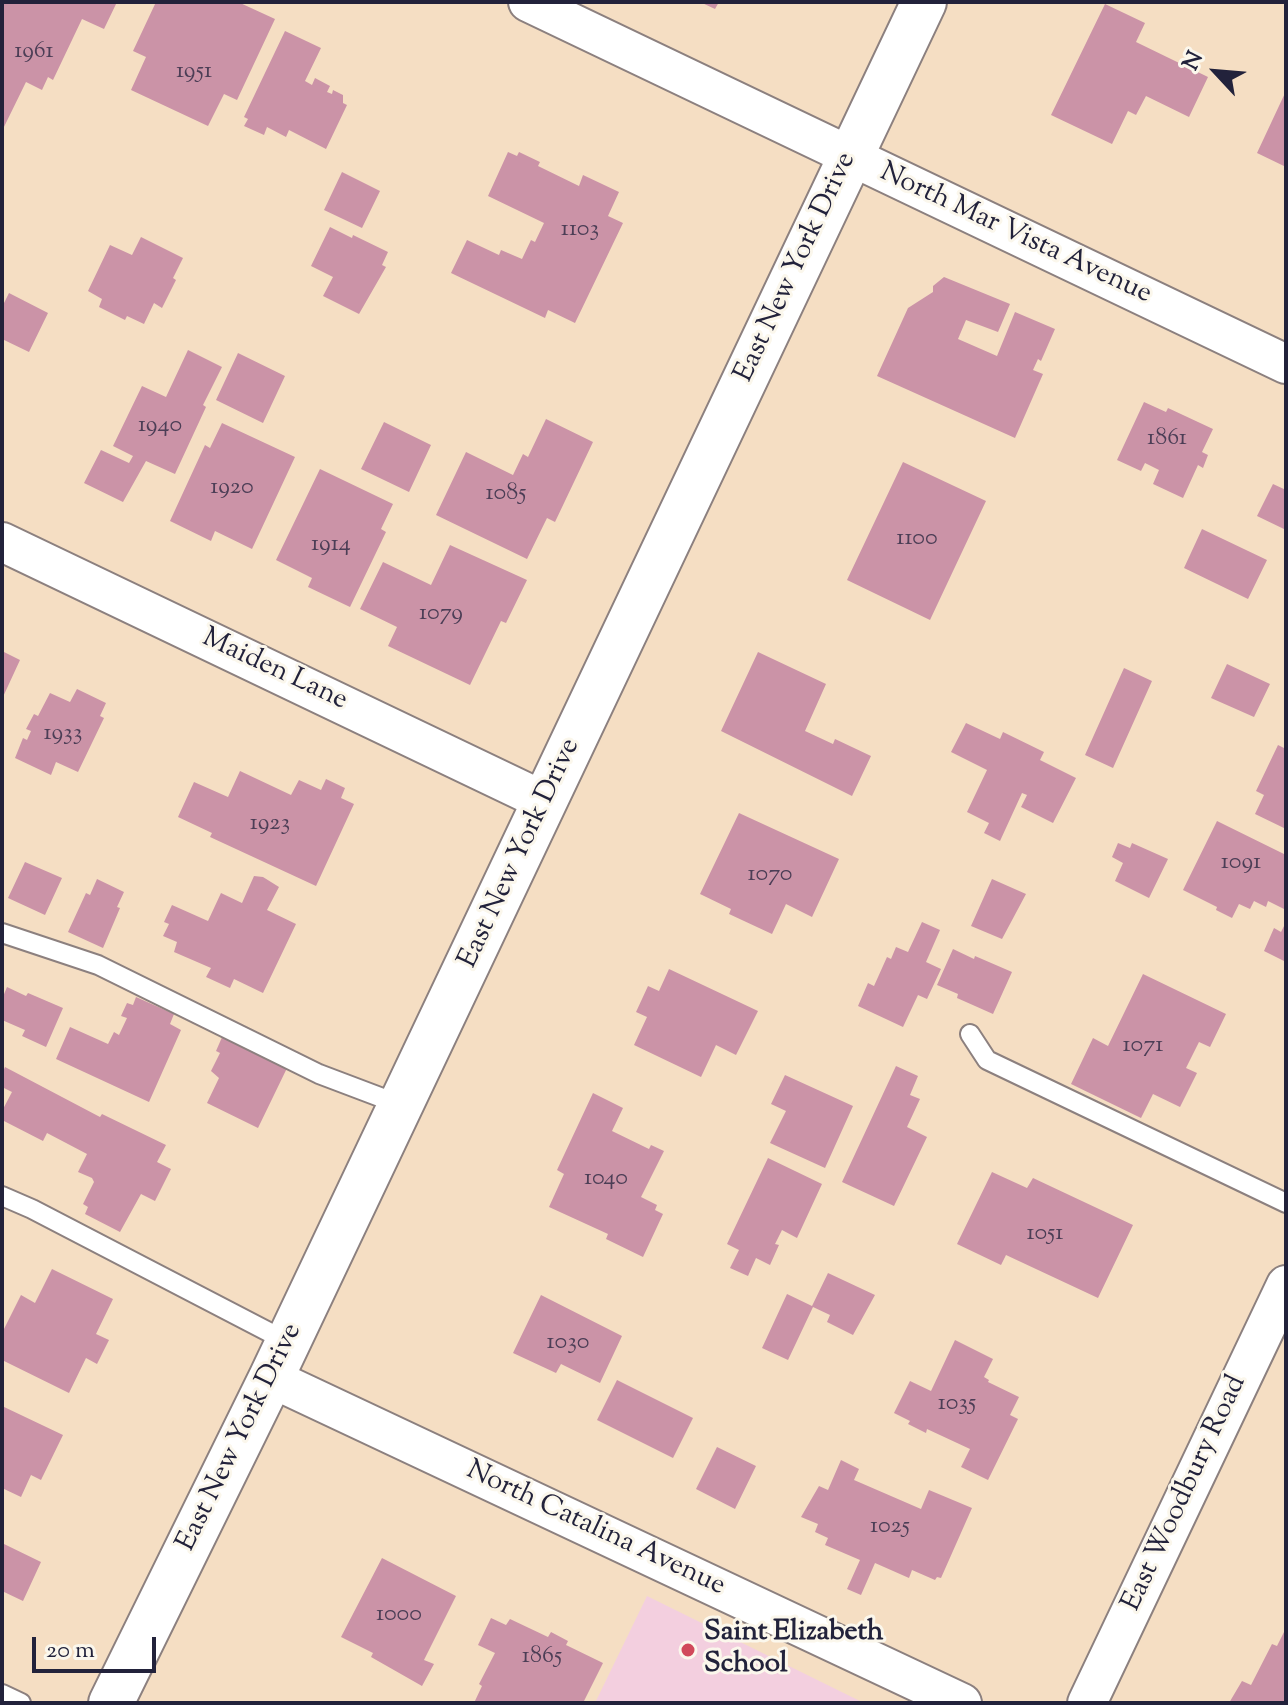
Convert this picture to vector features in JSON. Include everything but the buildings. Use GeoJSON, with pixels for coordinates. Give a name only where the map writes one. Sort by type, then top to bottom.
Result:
{"type":"FeatureCollection","features":[{"type":"Feature","properties":{"kind":"street","name":"North Mar Vista Avenue"},"geometry":{"type":"LineString","coordinates":[[528,2],[1286,364]]}},
{"type":"Feature","properties":{"kind":"street","name":"East New York Drive"},"geometry":{"type":"LineString","coordinates":[[111,1703],[280,1360],[924,2]]}},
{"type":"Feature","properties":{"kind":"street","name":"Maiden Lane"},"geometry":{"type":"LineString","coordinates":[[2,542],[546,802]]}},
{"type":"Feature","properties":{"kind":"street","name":"East Woodbury Road"},"geometry":{"type":"LineString","coordinates":[[1087,1703],[1286,1285]]}},
{"type":"Feature","properties":{"kind":"street","name":"North Catalina Avenue"},"geometry":{"type":"LineString","coordinates":[[280,1360],[937,1697]]}},
{"type":"Feature","properties":{"kind":"lane"},"geometry":{"type":"LineString","coordinates":[[2,933],[98,965],[319,1074],[401,1105]]}},
{"type":"Feature","properties":{"kind":"lane"},"geometry":{"type":"LineString","coordinates":[[970,1034],[987,1060],[1286,1203]]}},
{"type":"Feature","properties":{"kind":"lane"},"geometry":{"type":"LineString","coordinates":[[2,1196],[32,1209],[280,1360]]}},
{"type":"Feature","properties":{"kind":"lane"},"geometry":{"type":"LineString","coordinates":[[2,1694],[21,1703]]}},
{"type":"Feature","properties":{"kind":"shaded area","name":"Saint Elizabeth School"},"geometry":{"type":"Polygon","coordinates":[[[647,1596],[864,1703],[595,1703],[647,1596]]]}},
{"type":"Feature","properties":{"kind":"place","name":"Saint Elizabeth School"},"geometry":{"type":"Point","coordinates":[688,1650]}}]}
